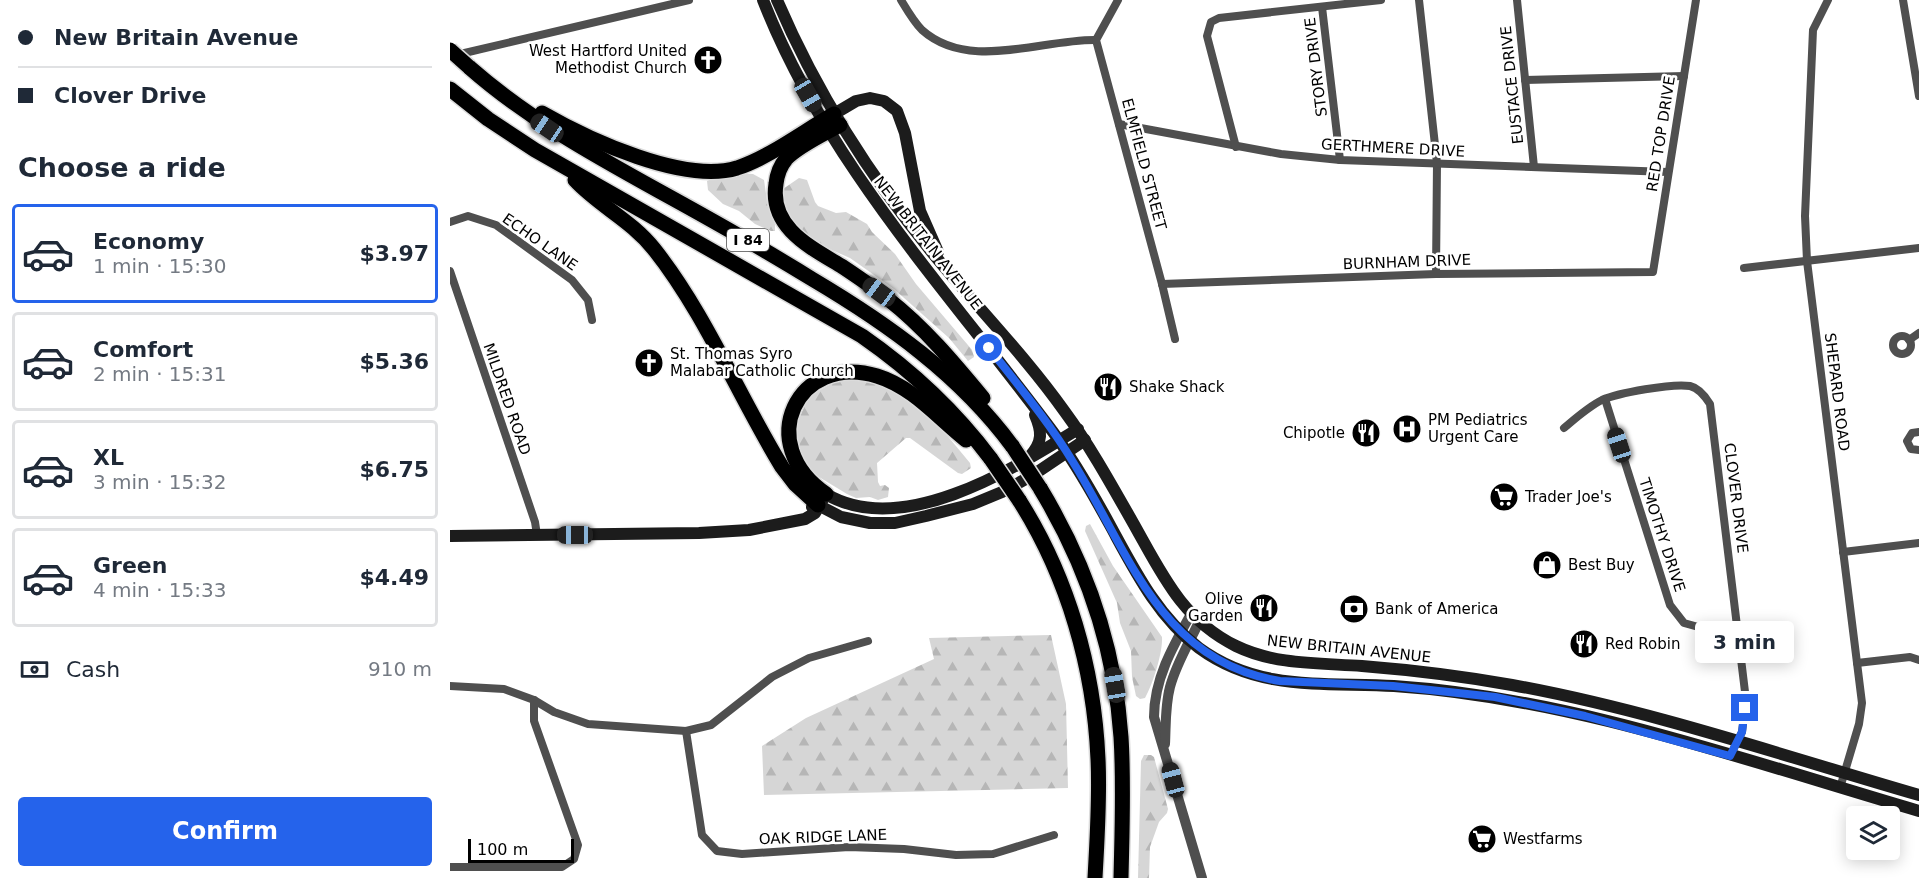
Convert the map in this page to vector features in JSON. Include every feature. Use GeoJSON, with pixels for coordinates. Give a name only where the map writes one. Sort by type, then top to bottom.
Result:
{"type":"FeatureCollection","features":[{"type":"Feature","properties":{"kind":"highway","name":"I 84"},"geometry":{"type":"LineString","coordinates":[[450,50],[474,72],[554,132],[745,238],[877,319],[912,345],[949,378],[979,407],[1010,443],[1060,522],[1085,577],[1110,661],[1121,735],[1121,878]]}},
{"type":"Feature","properties":{"kind":"highway"},"geometry":{"type":"LineString","coordinates":[[474,72],[576,131],[632,154],[689,171],[720,171],[741,166],[831,123]]}},
{"type":"Feature","properties":{"kind":"highway","name":"I 84"},"geometry":{"type":"LineString","coordinates":[[450,89],[496,125],[565,168],[862,336],[926,387],[989,456],[1041,537],[1065,591],[1080,640],[1094,711],[1098,767],[1095,878]]}},
{"type":"Feature","properties":{"kind":"highway"},"geometry":{"type":"LineString","coordinates":[[831,123],[790,155],[780,167],[775,195],[776,207],[781,218],[801,240],[879,292],[925,332],[990,407],[1010,443]]}},
{"type":"Feature","properties":{"kind":"highway"},"geometry":{"type":"LineString","coordinates":[[565,168],[589,194],[615,212],[640,234],[660,258],[702,325],[782,467],[795,484],[822,500]]}},
{"type":"Feature","properties":{"kind":"highway"},"geometry":{"type":"LineString","coordinates":[[822,500],[811,482],[797,466],[790,449],[789,427],[794,410],[803,394],[817,382],[838,374],[865,373],[879,376],[898,385],[989,456]]}},
{"type":"Feature","properties":{"kind":"highway"},"geometry":{"type":"LineString","coordinates":[[1122,830],[1128,878]]}},
{"type":"Feature","properties":{"kind":"main road","name":"NEW BRITAIN AVENUE"},"geometry":{"type":"LineString","coordinates":[[763,0],[791,62],[831,123],[873,198],[1067,452],[1166,618],[1185,637],[1214,658],[1239,670],[1267,679],[1393,686],[1472,694],[1557,709],[1650,732],[1919,811]]}},
{"type":"Feature","properties":{"kind":"main road","name":"NEW BRITAIN AVENUE"},"geometry":{"type":"LineString","coordinates":[[777,0],[831,123],[948,271],[1041,380],[1081,435],[1167,583],[1195,618],[1230,643],[1255,654],[1278,659],[1416,671],[1566,696],[1641,714],[1919,795]]}},
{"type":"Feature","properties":{"kind":"main road"},"geometry":{"type":"LineString","coordinates":[[831,123],[856,101],[870,98],[884,101],[897,111],[903,124],[920,211],[948,271]]}},
{"type":"Feature","properties":{"kind":"main road"},"geometry":{"type":"LineString","coordinates":[[1025,460],[1039,445],[1041,435],[1027,397]]}},
{"type":"Feature","properties":{"kind":"main road"},"geometry":{"type":"LineString","coordinates":[[822,500],[842,517],[880,524],[900,522],[951,510],[993,497],[1022,482],[1067,452],[1081,435]]}},
{"type":"Feature","properties":{"kind":"main road"},"geometry":{"type":"LineString","coordinates":[[822,500],[879,510],[902,508],[960,491],[1059,441],[1081,435]]}},
{"type":"Feature","properties":{"kind":"main road"},"geometry":{"type":"LineString","coordinates":[[450,536],[726,532],[802,520],[813,515],[822,500]]}},
{"type":"Feature","properties":{"kind":"main road"},"geometry":{"type":"LineString","coordinates":[[1296,682],[1318,663]]}},
{"type":"Feature","properties":{"kind":"main road"},"geometry":{"type":"LineString","coordinates":[[1472,694],[1474,679]]}},
{"type":"Feature","properties":{"kind":"main road"},"geometry":{"type":"LineString","coordinates":[[1641,714],[1650,732]]}},
{"type":"Feature","properties":{"kind":"street"},"geometry":{"type":"LineString","coordinates":[[450,57],[689,0]]}},
{"type":"Feature","properties":{"kind":"street"},"geometry":{"type":"LineString","coordinates":[[900,0],[921,29],[949,46],[970,52],[1096,40],[1118,0]]}},
{"type":"Feature","properties":{"kind":"street"},"geometry":{"type":"LineString","coordinates":[[1236,147],[1207,36],[1211,22],[1219,18],[1382,0]]}},
{"type":"Feature","properties":{"kind":"street"},"geometry":{"type":"LineString","coordinates":[[1419,0],[1437,163],[1436,274]]}},
{"type":"Feature","properties":{"kind":"street","name":"EUSTACE DRIVE"},"geometry":{"type":"LineString","coordinates":[[1517,0],[1534,167]]}},
{"type":"Feature","properties":{"kind":"street","name":"RED TOP DRIVE"},"geometry":{"type":"LineString","coordinates":[[1653,272],[1696,0]]}},
{"type":"Feature","properties":{"kind":"street","name":"SHEPARD ROAD"},"geometry":{"type":"LineString","coordinates":[[1828,0],[1813,30],[1805,216],[1807,261],[1857,663],[1861,713],[1840,788]]}},
{"type":"Feature","properties":{"kind":"street"},"geometry":{"type":"LineString","coordinates":[[1903,0],[1919,96]]}},
{"type":"Feature","properties":{"kind":"street","name":"STORY DRIVE"},"geometry":{"type":"LineString","coordinates":[[1322,7],[1340,160]]}},
{"type":"Feature","properties":{"kind":"street","name":"ELMFIELD STREET"},"geometry":{"type":"LineString","coordinates":[[1096,40],[1175,339]]}},
{"type":"Feature","properties":{"kind":"street"},"geometry":{"type":"LineString","coordinates":[[1526,80],[1684,76]]}},
{"type":"Feature","properties":{"kind":"street","name":"GERTHMERE DRIVE"},"geometry":{"type":"LineString","coordinates":[[1119,124],[1236,147],[1340,160],[1668,172]]}},
{"type":"Feature","properties":{"kind":"street","name":"ECHO LANE"},"geometry":{"type":"LineString","coordinates":[[450,222],[468,216],[496,225],[572,280],[588,300],[592,320]]}},
{"type":"Feature","properties":{"kind":"street"},"geometry":{"type":"LineString","coordinates":[[1744,268],[1919,248]]}},
{"type":"Feature","properties":{"kind":"street","name":"MILDRED ROAD"},"geometry":{"type":"LineString","coordinates":[[450,272],[537,535]]}},
{"type":"Feature","properties":{"kind":"street","name":"BURNHAM DRIVE"},"geometry":{"type":"LineString","coordinates":[[1162,284],[1436,274],[1653,272]]}},
{"type":"Feature","properties":{"kind":"street"},"geometry":{"type":"LineString","coordinates":[[1909,340],[1919,333]]}},
{"type":"Feature","properties":{"kind":"street","name":"CLOVER DRIVE"},"geometry":{"type":"LineString","coordinates":[[1564,428],[1594,405],[1619,394],[1664,387],[1690,386],[1703,393],[1710,404],[1746,700],[1744,726],[1730,756]]}},
{"type":"Feature","properties":{"kind":"street","name":"TIMOTHY DRIVE"},"geometry":{"type":"LineString","coordinates":[[1605,399],[1670,605],[1684,622],[1702,628],[1738,625]]}},
{"type":"Feature","properties":{"kind":"street"},"geometry":{"type":"LineString","coordinates":[[1919,432],[1912,433],[1907,441],[1911,449],[1919,450]]}},
{"type":"Feature","properties":{"kind":"street"},"geometry":{"type":"LineString","coordinates":[[1843,552],[1919,543]]}},
{"type":"Feature","properties":{"kind":"street"},"geometry":{"type":"LineString","coordinates":[[1195,618],[1164,667],[1154,705],[1156,727],[1165,748],[1202,878]]}},
{"type":"Feature","properties":{"kind":"street"},"geometry":{"type":"LineString","coordinates":[[450,686],[504,689],[534,700],[554,712],[588,724],[686,731],[711,725],[772,677],[809,658],[868,641]]}},
{"type":"Feature","properties":{"kind":"street"},"geometry":{"type":"LineString","coordinates":[[1857,663],[1910,657],[1919,660]]}},
{"type":"Feature","properties":{"kind":"street"},"geometry":{"type":"LineString","coordinates":[[450,867],[562,867],[574,859],[578,846],[534,721],[534,700]]}},
{"type":"Feature","properties":{"kind":"street","name":"OAK RIDGE LANE"},"geometry":{"type":"LineString","coordinates":[[686,731],[702,835],[717,851],[742,854],[849,847],[904,849],[956,855],[993,854],[1054,835]]}},
{"type":"Feature","properties":{"kind":"green space"},"geometry":{"type":"Polygon","coordinates":[[[739,173],[753,174],[764,180],[775,231],[755,224],[739,211],[723,204],[708,190],[707,181],[716,177],[733,177],[739,173]]]}},
{"type":"Feature","properties":{"kind":"green space"},"geometry":{"type":"Polygon","coordinates":[[[799,178],[807,180],[818,206],[836,213],[846,212],[867,224],[872,232],[895,254],[916,284],[973,351],[974,357],[968,361],[949,338],[894,289],[850,258],[818,244],[791,222],[783,199],[783,189],[799,178]]]}},
{"type":"Feature","properties":{"kind":"green space"},"geometry":{"type":"Polygon","coordinates":[[[864,378],[898,392],[936,422],[970,463],[971,468],[962,474],[958,473],[910,438],[906,438],[877,463],[878,482],[880,486],[885,485],[889,488],[888,497],[878,500],[870,497],[856,498],[814,474],[800,454],[796,436],[797,423],[809,396],[838,380],[864,378]]]}},
{"type":"Feature","properties":{"kind":"green space"},"geometry":{"type":"Polygon","coordinates":[[[1090,524],[1113,566],[1162,637],[1157,668],[1145,698],[1140,699],[1136,696],[1132,677],[1131,651],[1120,623],[1117,603],[1085,531],[1086,526],[1090,524]]]}},
{"type":"Feature","properties":{"kind":"green space"},"geometry":{"type":"Polygon","coordinates":[[[1051,635],[1066,704],[1068,788],[764,795],[762,746],[806,718],[934,659],[929,638],[1051,635]]]}},
{"type":"Feature","properties":{"kind":"green space"},"geometry":{"type":"Polygon","coordinates":[[[1144,755],[1154,757],[1168,809],[1159,822],[1150,847],[1149,878],[1138,878],[1141,761],[1144,755]]]}},
{"type":"Feature","properties":{"kind":"place","name":"West Hartford United Methodist Church"},"geometry":{"type":"Point","coordinates":[708,60]}},
{"type":"Feature","properties":{"kind":"place","name":"St. Thomas Syro Malabar Catholic Church"},"geometry":{"type":"Point","coordinates":[649,363]}},
{"type":"Feature","properties":{"kind":"place","name":"Shake Shack"},"geometry":{"type":"Point","coordinates":[1108,387]}},
{"type":"Feature","properties":{"kind":"place","name":"PM Pediatrics Urgent Care"},"geometry":{"type":"Point","coordinates":[1407,429]}},
{"type":"Feature","properties":{"kind":"place","name":"Chipotle"},"geometry":{"type":"Point","coordinates":[1366,433]}},
{"type":"Feature","properties":{"kind":"place","name":"Trader Joe's"},"geometry":{"type":"Point","coordinates":[1504,497]}},
{"type":"Feature","properties":{"kind":"place","name":"Best Buy"},"geometry":{"type":"Point","coordinates":[1547,565]}},
{"type":"Feature","properties":{"kind":"place","name":"Olive Garden"},"geometry":{"type":"Point","coordinates":[1264,608]}},
{"type":"Feature","properties":{"kind":"place","name":"Bank of America"},"geometry":{"type":"Point","coordinates":[1354,609]}},
{"type":"Feature","properties":{"kind":"place","name":"Red Robin"},"geometry":{"type":"Point","coordinates":[1584,644]}},
{"type":"Feature","properties":{"kind":"place","name":"Westfarms"},"geometry":{"type":"Point","coordinates":[1482,839]}},
{"type":"Feature","properties":{"kind":"route"},"geometry":{"type":"LineString","coordinates":[[989,348],[1040,413],[1067,452],[1163,614],[1192,642],[1228,666],[1257,677],[1280,681],[1420,688],[1526,703],[1635,728],[1730,756],[1744,726],[1745,708]]}}]}
